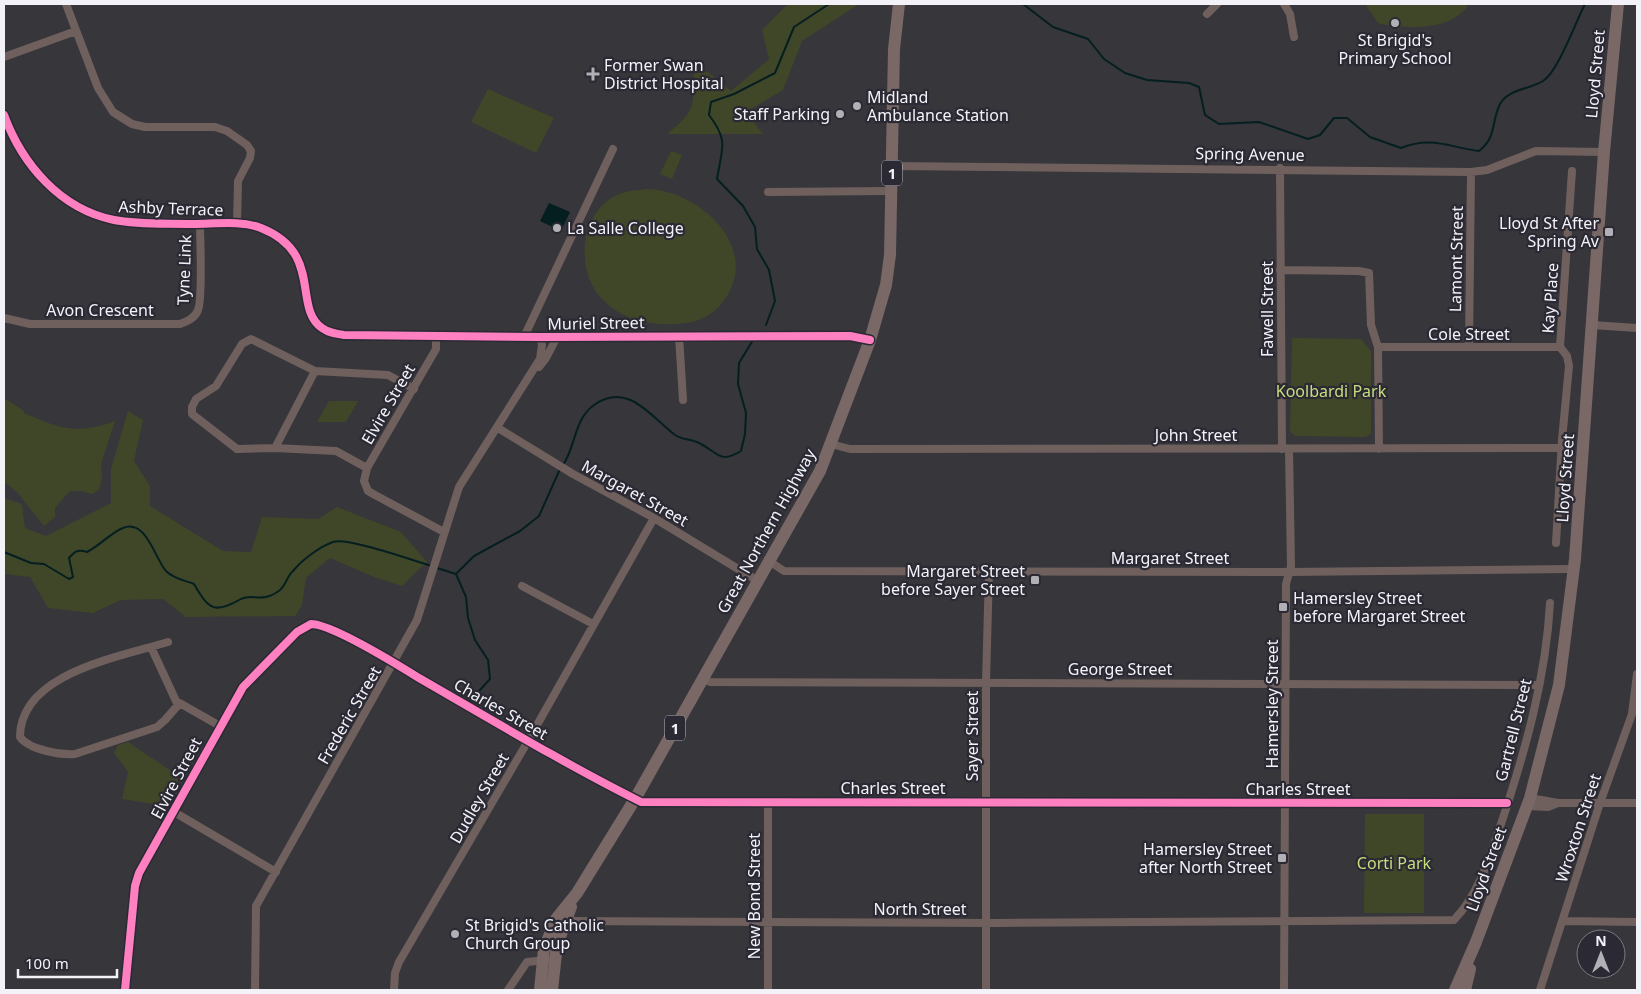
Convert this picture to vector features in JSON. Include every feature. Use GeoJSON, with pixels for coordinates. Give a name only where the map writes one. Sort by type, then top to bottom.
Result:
{"type":"FeatureCollection","features":[{"type":"Feature","properties":{"kind":"main road","name":"Great Northern Highway"},"geometry":{"type":"LineString","coordinates":[[540,990],[560,921],[635,799],[820,471],[870,340],[886,285],[890,255],[894,49],[899,4]]}},
{"type":"Feature","properties":{"kind":"main road","name":"Lloyd Street"},"geometry":{"type":"LineString","coordinates":[[1455,990],[1476,942],[1528,802],[1559,685],[1574,569],[1604,152],[1618,4]]}},
{"type":"Feature","properties":{"kind":"main road","name":"Lloyd Street"},"geometry":{"type":"LineString","coordinates":[[1464,990],[1476,942]]}},
{"type":"Feature","properties":{"kind":"main road","name":"Great Northern Highway"},"geometry":{"type":"LineString","coordinates":[[548,960],[552,990]]}},
{"type":"Feature","properties":{"kind":"street"},"geometry":{"type":"LineString","coordinates":[[66,4],[105,102],[122,119],[145,127],[215,128],[227,131],[247,145],[251,151],[250,158],[238,181],[237,224]]}},
{"type":"Feature","properties":{"kind":"street"},"geometry":{"type":"LineString","coordinates":[[1207,14],[1217,4]]}},
{"type":"Feature","properties":{"kind":"street"},"geometry":{"type":"LineString","coordinates":[[1284,4],[1290,14],[1294,37]]}},
{"type":"Feature","properties":{"kind":"street"},"geometry":{"type":"LineString","coordinates":[[4,57],[76,30]]}},
{"type":"Feature","properties":{"kind":"street","name":"Ashby Terrace"},"geometry":{"type":"LineString","coordinates":[[4,116],[18,148],[32,169],[51,188],[76,206],[103,217],[123,222],[237,224],[258,227],[276,234],[290,246],[301,264],[309,307],[322,328]]}},
{"type":"Feature","properties":{"kind":"street"},"geometry":{"type":"LineString","coordinates":[[524,336],[613,149]]}},
{"type":"Feature","properties":{"kind":"street","name":"Spring Avenue"},"geometry":{"type":"LineString","coordinates":[[892,166],[1280,168],[1471,172],[1487,170],[1536,151],[1604,152]]}},
{"type":"Feature","properties":{"kind":"street","name":"Fawell Street"},"geometry":{"type":"LineString","coordinates":[[1280,168],[1280,270],[1285,449]]}},
{"type":"Feature","properties":{"kind":"street","name":"Kay Place"},"geometry":{"type":"LineString","coordinates":[[1556,543],[1561,448],[1569,366],[1567,356],[1560,347],[1572,171]]}},
{"type":"Feature","properties":{"kind":"street","name":"Lamont Street"},"geometry":{"type":"LineString","coordinates":[[1469,347],[1471,172]]}},
{"type":"Feature","properties":{"kind":"street"},"geometry":{"type":"LineString","coordinates":[[768,192],[891,191]]}},
{"type":"Feature","properties":{"kind":"street","name":"Tyne Link"},"geometry":{"type":"LineString","coordinates":[[194,316],[200,303],[200,224]]}},
{"type":"Feature","properties":{"kind":"street"},"geometry":{"type":"LineString","coordinates":[[1280,270],[1359,271],[1369,273],[1371,325],[1378,347],[1379,449]]}},
{"type":"Feature","properties":{"kind":"street","name":"Avon Crescent"},"geometry":{"type":"LineString","coordinates":[[4,318],[30,324],[180,324],[194,316]]}},
{"type":"Feature","properties":{"kind":"street"},"geometry":{"type":"LineString","coordinates":[[1592,323],[1637,323]]}},
{"type":"Feature","properties":{"kind":"street"},"geometry":{"type":"LineString","coordinates":[[1592,323],[1637,328]]}},
{"type":"Feature","properties":{"kind":"street","name":"Muriel Street"},"geometry":{"type":"LineString","coordinates":[[322,328],[344,335],[540,337],[850,336],[870,340]]}},
{"type":"Feature","properties":{"kind":"street","name":"Elvire Street"},"geometry":{"type":"LineString","coordinates":[[436,336],[436,349],[364,474],[365,486],[389,504],[444,532]]}},
{"type":"Feature","properties":{"kind":"street","name":"Frederic Street"},"geometry":{"type":"LineString","coordinates":[[529,378],[546,358],[557,336]]}},
{"type":"Feature","properties":{"kind":"street"},"geometry":{"type":"LineString","coordinates":[[679,336],[683,400]]}},
{"type":"Feature","properties":{"kind":"street","name":"Frederic Street"},"geometry":{"type":"LineString","coordinates":[[254,990],[255,913],[417,620],[438,548],[459,487],[540,359],[542,345],[540,337]]}},
{"type":"Feature","properties":{"kind":"street"},"geometry":{"type":"LineString","coordinates":[[367,468],[336,451],[275,448],[237,450],[192,414],[192,407],[196,399],[216,386],[242,344],[251,339],[315,371],[388,375],[414,388]]}},
{"type":"Feature","properties":{"kind":"street","name":"Cole Street"},"geometry":{"type":"LineString","coordinates":[[1378,347],[1560,347]]}},
{"type":"Feature","properties":{"kind":"street"},"geometry":{"type":"LineString","coordinates":[[275,448],[315,371]]}},
{"type":"Feature","properties":{"kind":"street","name":"Margaret Street"},"geometry":{"type":"LineString","coordinates":[[498,428],[573,474],[654,518],[758,581]]}},
{"type":"Feature","properties":{"kind":"street","name":"John Street"},"geometry":{"type":"LineString","coordinates":[[831,444],[850,449],[1561,448]]}},
{"type":"Feature","properties":{"kind":"street","name":"Hamersley Street"},"geometry":{"type":"LineString","coordinates":[[1284,990],[1286,584],[1289,572],[1285,449]]}},
{"type":"Feature","properties":{"kind":"street","name":"Dudley Street"},"geometry":{"type":"LineString","coordinates":[[394,990],[395,973],[399,962],[528,741],[654,518]]}},
{"type":"Feature","properties":{"kind":"street","name":"Margaret Street"},"geometry":{"type":"LineString","coordinates":[[769,561],[784,571],[1289,572],[1574,569]]}},
{"type":"Feature","properties":{"kind":"street","name":"Sayer Street"},"geometry":{"type":"LineString","coordinates":[[986,990],[986,682],[989,571]]}},
{"type":"Feature","properties":{"kind":"street"},"geometry":{"type":"LineString","coordinates":[[522,586],[593,624]]}},
{"type":"Feature","properties":{"kind":"street","name":"Gartrell Street"},"geometry":{"type":"LineString","coordinates":[[1284,922],[1454,920],[1465,909],[1488,862],[1534,712],[1548,640],[1550,603]]}},
{"type":"Feature","properties":{"kind":"street","name":"Elvire Street"},"geometry":{"type":"LineString","coordinates":[[125,990],[136,880],[220,726],[247,682],[297,632],[311,624],[324,626]]}},
{"type":"Feature","properties":{"kind":"street","name":"Charles Street"},"geometry":{"type":"LineString","coordinates":[[324,626],[394,663],[528,741],[641,802],[1507,803]]}},
{"type":"Feature","properties":{"kind":"street"},"geometry":{"type":"LineString","coordinates":[[168,642],[67,675],[49,685],[30,706],[21,726],[20,737],[31,745],[62,753],[75,754],[156,727],[166,720],[179,704]]}},
{"type":"Feature","properties":{"kind":"street"},"geometry":{"type":"LineString","coordinates":[[151,647],[168,689],[179,704],[220,726]]}},
{"type":"Feature","properties":{"kind":"street","name":"Wroxton Street"},"geometry":{"type":"LineString","coordinates":[[1540,990],[1600,803],[1632,714],[1637,674]]}},
{"type":"Feature","properties":{"kind":"street","name":"George Street"},"geometry":{"type":"LineString","coordinates":[[702,678],[710,682],[1539,685]]}},
{"type":"Feature","properties":{"kind":"street","name":"New Bond Street"},"geometry":{"type":"LineString","coordinates":[[768,802],[768,990]]}},
{"type":"Feature","properties":{"kind":"street"},"geometry":{"type":"LineString","coordinates":[[1528,802],[1548,807],[1558,803],[1637,803]]}},
{"type":"Feature","properties":{"kind":"street"},"geometry":{"type":"LineString","coordinates":[[174,812],[276,872]]}},
{"type":"Feature","properties":{"kind":"street","name":"North Street"},"geometry":{"type":"LineString","coordinates":[[560,921],[986,924],[1284,922]]}},
{"type":"Feature","properties":{"kind":"street"},"geometry":{"type":"LineString","coordinates":[[1563,921],[1637,922]]}},
{"type":"Feature","properties":{"kind":"street"},"geometry":{"type":"LineString","coordinates":[[508,990],[527,962],[548,960]]}},
{"type":"Feature","properties":{"kind":"green space"},"geometry":{"type":"Polygon","coordinates":[[[788,4],[859,4],[802,41],[783,90],[746,112],[763,134],[667,134],[683,120],[691,109],[694,95],[694,73],[708,72],[731,91],[769,59],[762,30],[788,4]]]}},
{"type":"Feature","properties":{"kind":"green space"},"geometry":{"type":"Polygon","coordinates":[[[1365,4],[1469,4],[1462,13],[1441,24],[1402,27],[1378,23],[1365,4]]]}},
{"type":"Feature","properties":{"kind":"green space"},"geometry":{"type":"Polygon","coordinates":[[[488,89],[554,118],[536,153],[471,122],[488,89]]]}},
{"type":"Feature","properties":{"kind":"green space"},"geometry":{"type":"Polygon","coordinates":[[[671,151],[682,155],[672,179],[660,174],[671,151]]]}},
{"type":"Feature","properties":{"kind":"green space"},"geometry":{"type":"Polygon","coordinates":[[[648,189],[668,192],[688,200],[706,212],[721,227],[731,245],[736,264],[733,283],[722,303],[710,314],[697,321],[676,324],[654,323],[622,314],[604,301],[594,289],[588,274],[585,242],[589,226],[597,212],[608,201],[622,193],[648,189]]]}},
{"type":"Feature","properties":{"kind":"green space","name":"Koolbardi Park"},"geometry":{"type":"Polygon","coordinates":[[[1292,338],[1361,339],[1371,351],[1371,433],[1366,437],[1295,436],[1290,431],[1292,338]]]}},
{"type":"Feature","properties":{"kind":"green space"},"geometry":{"type":"Polygon","coordinates":[[[4,398],[24,411],[24,413],[59,426],[79,429],[115,421],[101,464],[102,478],[99,490],[92,494],[70,491],[55,508],[55,517],[44,526],[17,492],[4,482],[4,398]]]}},
{"type":"Feature","properties":{"kind":"green space"},"geometry":{"type":"Polygon","coordinates":[[[329,401],[358,401],[346,422],[317,422],[329,401]]]}},
{"type":"Feature","properties":{"kind":"green space"},"geometry":{"type":"Polygon","coordinates":[[[128,411],[143,420],[134,461],[150,486],[150,506],[223,551],[251,552],[262,517],[318,519],[337,507],[401,532],[427,562],[402,586],[374,577],[330,558],[306,578],[302,605],[295,616],[186,617],[163,599],[121,600],[93,613],[48,608],[30,577],[4,574],[4,498],[22,504],[25,528],[46,536],[111,503],[111,469],[128,411]]]}},
{"type":"Feature","properties":{"kind":"green space"},"geometry":{"type":"Polygon","coordinates":[[[128,742],[180,777],[165,806],[122,799],[128,772],[114,753],[118,745],[128,742]]]}},
{"type":"Feature","properties":{"kind":"green space","name":"Corti Park"},"geometry":{"type":"Polygon","coordinates":[[[1365,814],[1424,814],[1424,913],[1364,913],[1365,814]]]}},
{"type":"Feature","properties":{"kind":"water"},"geometry":{"type":"Polygon","coordinates":[[[549,203],[570,212],[561,231],[540,221],[549,203]]]}},
{"type":"Feature","properties":{"kind":"waterway"},"geometry":{"type":"LineString","coordinates":[[766,325],[775,301],[769,270],[757,249],[755,227],[743,206],[717,179],[722,152],[722,139],[709,115],[711,102],[734,94],[775,73],[794,27],[829,4]]}},
{"type":"Feature","properties":{"kind":"waterway"},"geometry":{"type":"LineString","coordinates":[[1023,4],[1053,27],[1088,39],[1104,59],[1125,73],[1147,80],[1189,83],[1199,87],[1205,115],[1219,124],[1259,122],[1308,139],[1320,135],[1334,118],[1347,118],[1370,137],[1401,148],[1422,143],[1440,143],[1479,151],[1489,140],[1497,111],[1504,99],[1514,92],[1543,81],[1555,68],[1585,4]]}},
{"type":"Feature","properties":{"kind":"waterway"},"geometry":{"type":"LineString","coordinates":[[563,465],[571,450],[579,425],[587,411],[606,399],[618,397],[638,404],[678,437],[698,442],[720,456],[728,457],[741,451],[745,434],[746,413],[738,384],[739,363],[753,340]]}},
{"type":"Feature","properties":{"kind":"waterway"},"geometry":{"type":"LineString","coordinates":[[457,573],[474,556],[520,531],[539,516],[560,469]]}},
{"type":"Feature","properties":{"kind":"waterway"},"geometry":{"type":"LineString","coordinates":[[4,552],[31,563],[44,564],[69,579],[73,577],[69,558],[73,554],[77,551],[87,552],[119,530],[131,526],[144,534],[169,574],[194,584],[208,604],[218,608],[245,597],[263,597],[274,594],[282,588],[291,573],[301,563],[317,550],[333,542],[341,541],[366,546],[432,566]]}},
{"type":"Feature","properties":{"kind":"waterway"},"geometry":{"type":"LineString","coordinates":[[437,568],[456,574]]}},
{"type":"Feature","properties":{"kind":"waterway"},"geometry":{"type":"LineString","coordinates":[[456,574],[466,597],[468,618],[475,640],[488,660],[490,679],[469,702]]}},
{"type":"Feature","properties":{"kind":"cycle path"},"geometry":{"type":"LineString","coordinates":[[4,115],[21,151],[32,167],[60,195],[77,206],[114,220],[134,223],[245,224],[261,228],[280,239],[293,251],[300,265],[313,319],[322,328],[333,333],[344,335],[540,337],[850,336],[870,340]]}},
{"type":"Feature","properties":{"kind":"cycle path"},"geometry":{"type":"LineString","coordinates":[[125,990],[135,886],[139,873],[243,687],[297,632],[311,624],[334,631],[365,646],[529,742],[641,802],[1507,803]]}},
{"type":"Feature","properties":{"kind":"place","name":"St Brigid's Primary School"},"geometry":{"type":"Point","coordinates":[1395,23]}},
{"type":"Feature","properties":{"kind":"place","name":"Former Swan District Hospital"},"geometry":{"type":"Point","coordinates":[593,74]}},
{"type":"Feature","properties":{"kind":"place","name":"Midland Ambulance Station"},"geometry":{"type":"Point","coordinates":[857,106]}},
{"type":"Feature","properties":{"kind":"place","name":"Staff Parking"},"geometry":{"type":"Point","coordinates":[840,114]}},
{"type":"Feature","properties":{"kind":"place","name":"La Salle College"},"geometry":{"type":"Point","coordinates":[557,228]}},
{"type":"Feature","properties":{"kind":"place","name":"Lloyd St After Spring Av"},"geometry":{"type":"Point","coordinates":[1609,232]}},
{"type":"Feature","properties":{"kind":"place","name":"Margaret Street before Sayer Street"},"geometry":{"type":"Point","coordinates":[1035,580]}},
{"type":"Feature","properties":{"kind":"place","name":"Hamersley Street before Margaret Street"},"geometry":{"type":"Point","coordinates":[1283,607]}},
{"type":"Feature","properties":{"kind":"place","name":"Hamersley Street after North Street"},"geometry":{"type":"Point","coordinates":[1282,858]}},
{"type":"Feature","properties":{"kind":"place","name":"St Brigid's Catholic Church Group"},"geometry":{"type":"Point","coordinates":[455,934]}}]}
